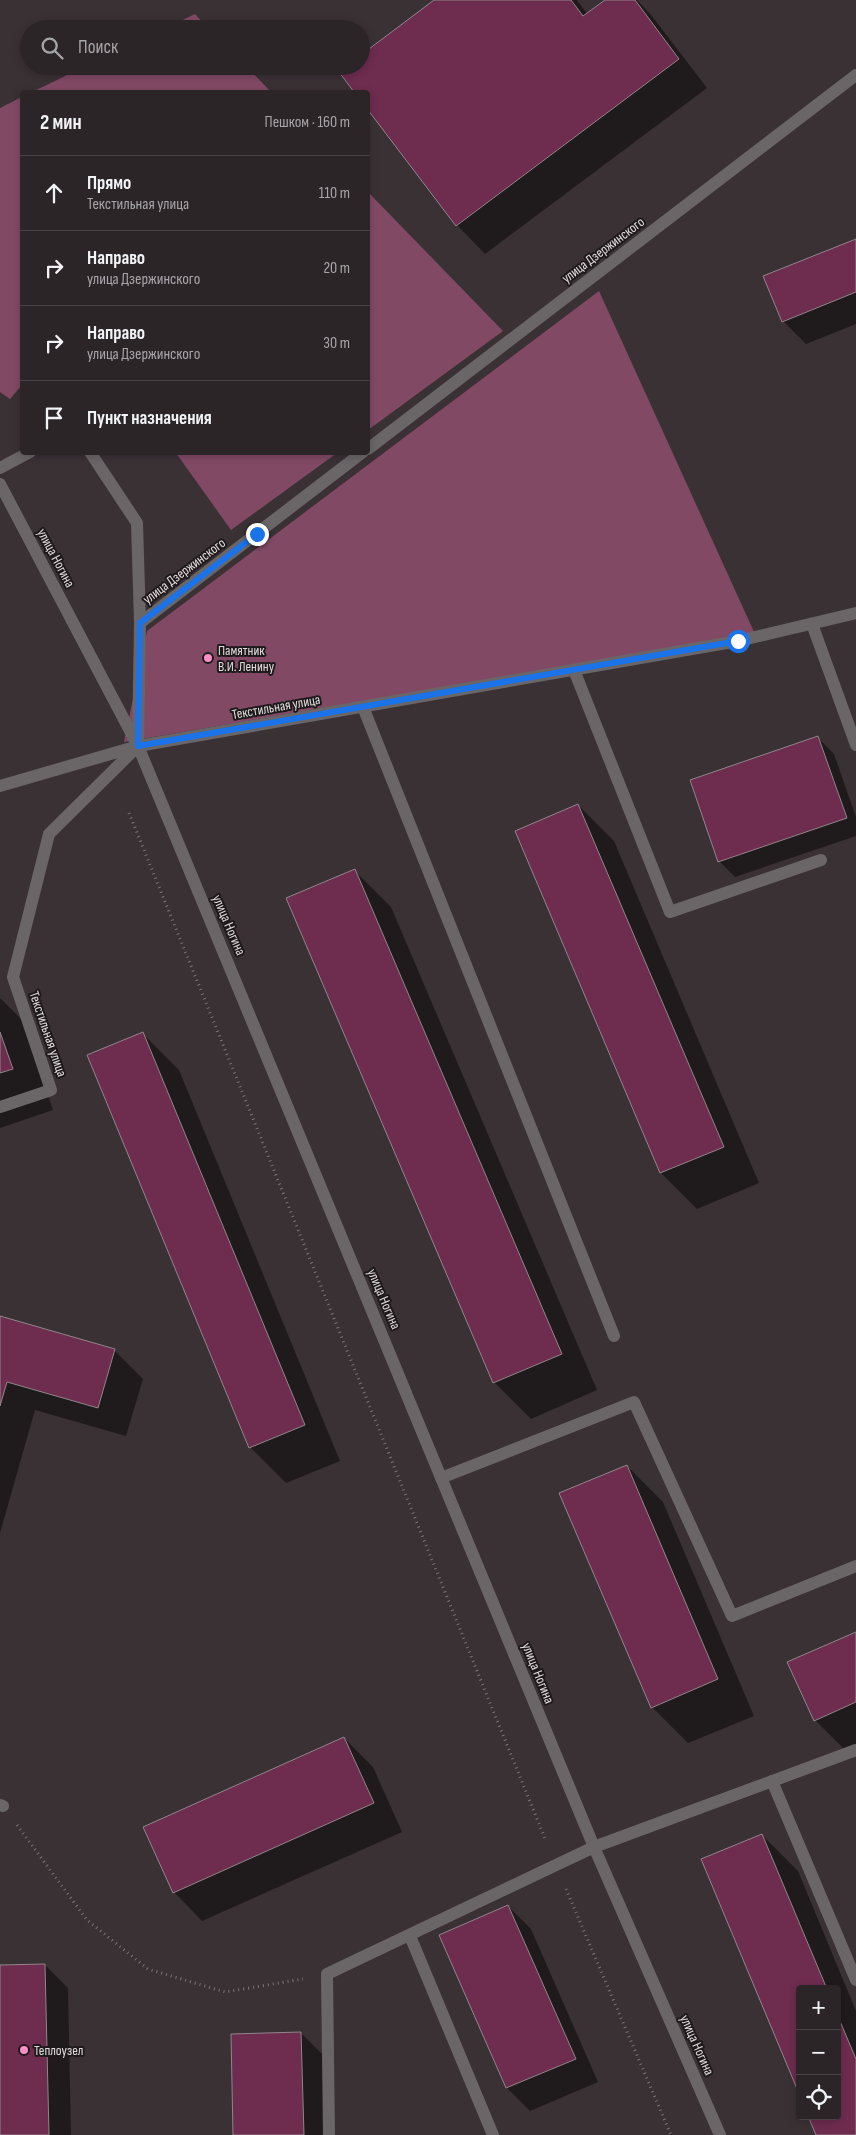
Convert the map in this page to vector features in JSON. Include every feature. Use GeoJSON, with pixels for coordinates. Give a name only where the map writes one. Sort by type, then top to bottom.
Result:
{"type":"FeatureCollection","features":[{"type":"Feature","properties":{"kind":"street","name":"улица Дзержинского"},"geometry":{"type":"LineString","coordinates":[[370,447],[856,75]]}},
{"type":"Feature","properties":{"kind":"street"},"geometry":{"type":"LineString","coordinates":[[0,468],[24,455]]}},
{"type":"Feature","properties":{"kind":"street"},"geometry":{"type":"LineString","coordinates":[[92,455],[137,523],[140,623]]}},
{"type":"Feature","properties":{"kind":"street","name":"улица Дзержинского"},"geometry":{"type":"LineString","coordinates":[[138,746],[140,623],[359,455]]}},
{"type":"Feature","properties":{"kind":"street","name":"улица Ногина"},"geometry":{"type":"LineString","coordinates":[[0,484],[138,746],[594,1847],[720,2135]]}},
{"type":"Feature","properties":{"kind":"street","name":"Текстильная улица"},"geometry":{"type":"LineString","coordinates":[[0,1106],[51,1090],[13,977],[49,834],[138,746],[738,641],[856,613]]}},
{"type":"Feature","properties":{"kind":"street"},"geometry":{"type":"LineString","coordinates":[[812,624],[856,745]]}},
{"type":"Feature","properties":{"kind":"street"},"geometry":{"type":"LineString","coordinates":[[574,670],[670,912],[822,860]]}},
{"type":"Feature","properties":{"kind":"street"},"geometry":{"type":"LineString","coordinates":[[363,707],[614,1336]]}},
{"type":"Feature","properties":{"kind":"street"},"geometry":{"type":"LineString","coordinates":[[0,786],[138,746]]}},
{"type":"Feature","properties":{"kind":"street"},"geometry":{"type":"LineString","coordinates":[[441,1478],[634,1402],[732,1616],[856,1566]]}},
{"type":"Feature","properties":{"kind":"street"},"geometry":{"type":"LineString","coordinates":[[329,2135],[327,1974],[594,1847],[856,1750]]}},
{"type":"Feature","properties":{"kind":"street"},"geometry":{"type":"LineString","coordinates":[[772,1781],[856,1980]]}},
{"type":"Feature","properties":{"kind":"street"},"geometry":{"type":"LineString","coordinates":[[410,1936],[493,2135]]}},
{"type":"Feature","properties":{"kind":"path"},"geometry":{"type":"LineString","coordinates":[[130,813],[556,1865],[671,2135]]}},
{"type":"Feature","properties":{"kind":"path"},"geometry":{"type":"LineString","coordinates":[[2,1805],[87,1920],[148,1968],[225,1992],[327,1974]]}},
{"type":"Feature","properties":{"kind":"shaded area"},"geometry":{"type":"Polygon","coordinates":[[[195,14],[201,20],[183,20],[195,14]]]}},
{"type":"Feature","properties":{"kind":"shaded area"},"geometry":{"type":"Polygon","coordinates":[[[67,75],[255,75],[269,90],[36,90],[67,75]]]}},
{"type":"Feature","properties":{"kind":"shaded area"},"geometry":{"type":"Polygon","coordinates":[[[20,98],[20,387],[10,399],[0,392],[0,108],[20,98]]]}},
{"type":"Feature","properties":{"kind":"shaded area"},"geometry":{"type":"Polygon","coordinates":[[[370,194],[503,331],[370,429],[370,194]]]}},
{"type":"Feature","properties":{"kind":"shaded area"},"geometry":{"type":"Polygon","coordinates":[[[599,291],[755,634],[124,742],[147,631],[599,291]]]}},
{"type":"Feature","properties":{"kind":"shaded area"},"geometry":{"type":"Polygon","coordinates":[[[177,455],[334,455],[231,530],[177,455]]]}},
{"type":"Feature","properties":{"kind":"building"},"geometry":{"type":"Polygon","coordinates":[[[434,0],[571,0],[583,16],[605,0],[635,0],[679,59],[456,226],[370,113],[370,90],[352,90],[341,75],[370,75],[370,48],[434,0]]]}},
{"type":"Feature","properties":{"kind":"building"},"geometry":{"type":"Polygon","coordinates":[[[856,239],[856,292],[782,322],[763,276],[856,239]]]}},
{"type":"Feature","properties":{"kind":"building"},"geometry":{"type":"Polygon","coordinates":[[[818,736],[847,818],[718,862],[690,780],[818,736]]]}},
{"type":"Feature","properties":{"kind":"building"},"geometry":{"type":"Polygon","coordinates":[[[578,804],[724,1147],[660,1173],[515,831],[578,804]]]}},
{"type":"Feature","properties":{"kind":"building"},"geometry":{"type":"Polygon","coordinates":[[[355,869],[562,1354],[493,1383],[286,898],[355,869]]]}},
{"type":"Feature","properties":{"kind":"building"},"geometry":{"type":"Polygon","coordinates":[[[0,1032],[13,1069],[0,1073],[0,1032]]]}},
{"type":"Feature","properties":{"kind":"building"},"geometry":{"type":"Polygon","coordinates":[[[143,1032],[305,1425],[249,1448],[87,1055],[143,1032]]]}},
{"type":"Feature","properties":{"kind":"building"},"geometry":{"type":"Polygon","coordinates":[[[0,1316],[115,1349],[98,1408],[7,1382],[0,1406],[0,1316]]]}},
{"type":"Feature","properties":{"kind":"building"},"geometry":{"type":"Polygon","coordinates":[[[627,1465],[718,1679],[651,1708],[559,1493],[627,1465]]]}},
{"type":"Feature","properties":{"kind":"building"},"geometry":{"type":"Polygon","coordinates":[[[856,1632],[856,1702],[814,1721],[787,1662],[856,1632]]]}},
{"type":"Feature","properties":{"kind":"building"},"geometry":{"type":"Polygon","coordinates":[[[344,1737],[374,1803],[173,1893],[143,1827],[344,1737]]]}},
{"type":"Feature","properties":{"kind":"building"},"geometry":{"type":"Polygon","coordinates":[[[762,1834],[825,1985],[796,1985],[796,2086],[701,1859],[762,1834]]]}},
{"type":"Feature","properties":{"kind":"building"},"geometry":{"type":"Polygon","coordinates":[[[508,1905],[576,2059],[506,2088],[439,1935],[508,1905]]]}},
{"type":"Feature","properties":{"kind":"building","name":"Теплоузел"},"geometry":{"type":"Polygon","coordinates":[[[45,1964],[49,2135],[0,2135],[0,1965],[45,1964]]]}},
{"type":"Feature","properties":{"kind":"building"},"geometry":{"type":"Polygon","coordinates":[[[841,2023],[856,2059],[856,2135],[816,2135],[810,2120],[841,2120],[841,2023]]]}},
{"type":"Feature","properties":{"kind":"building"},"geometry":{"type":"Polygon","coordinates":[[[301,2032],[304,2135],[233,2135],[231,2034],[301,2032]]]}},
{"type":"Feature","properties":{"kind":"place","name":"Памятник В.И. Ленину"},"geometry":{"type":"Point","coordinates":[208,658]}},
{"type":"Feature","properties":{"kind":"place","name":"Теплоузел"},"geometry":{"type":"Point","coordinates":[24,2050]}},
{"type":"Feature","properties":{"kind":"route"},"geometry":{"type":"LineString","coordinates":[[257,534],[140,623],[138,746],[738,641]]}}]}
